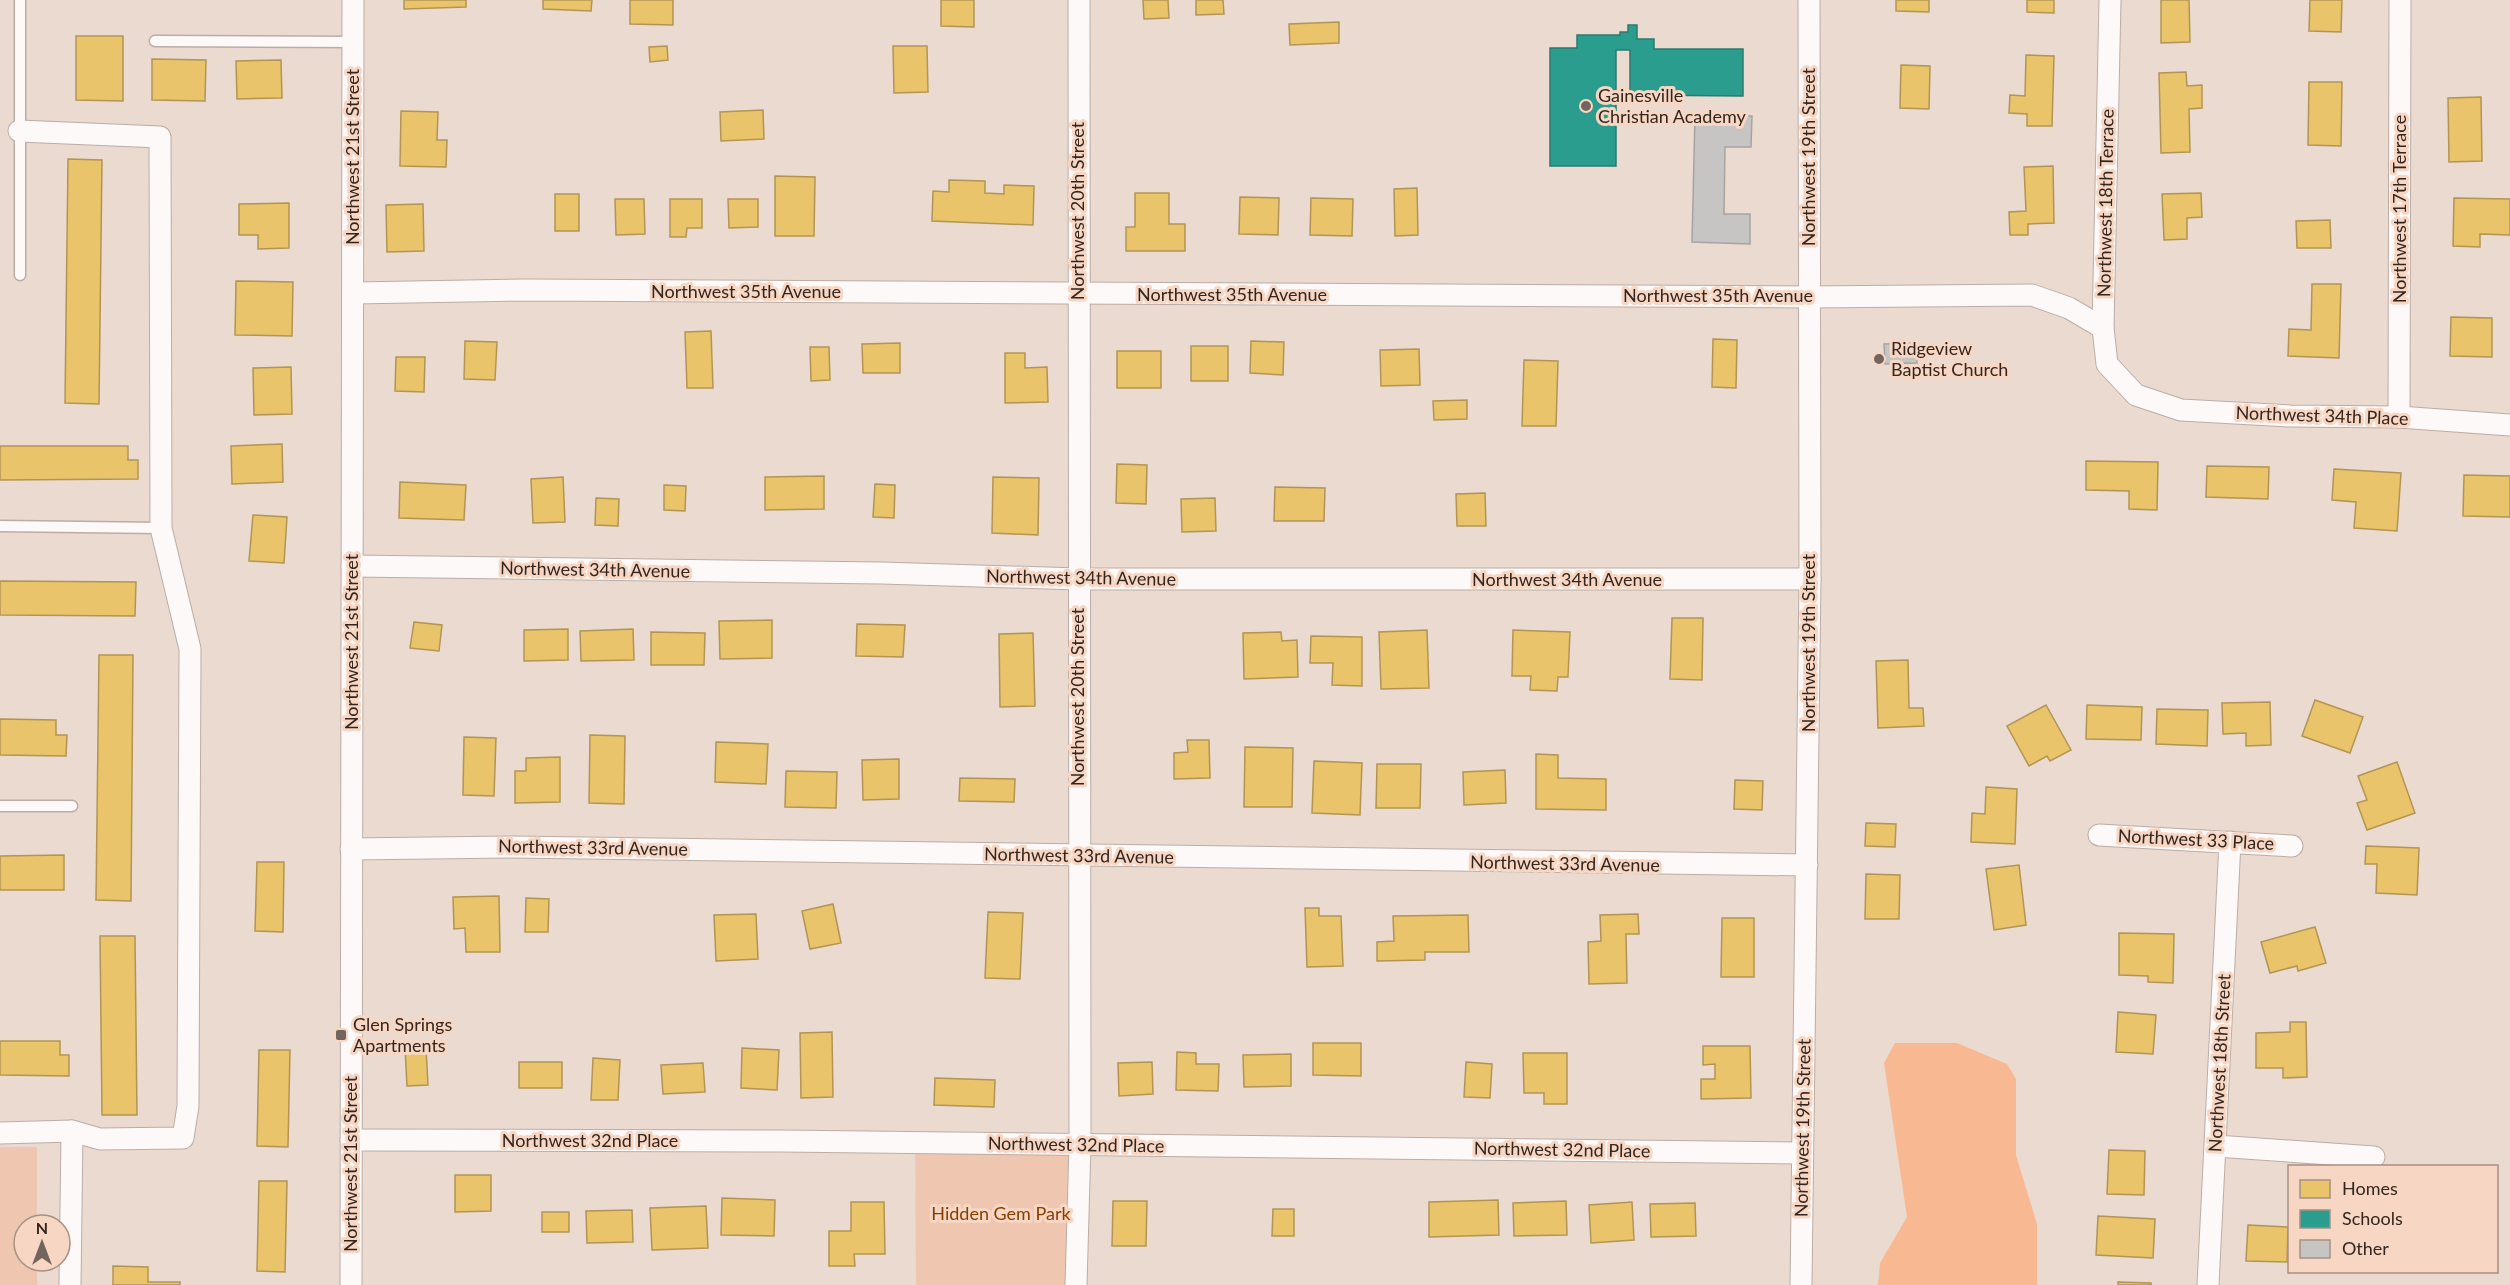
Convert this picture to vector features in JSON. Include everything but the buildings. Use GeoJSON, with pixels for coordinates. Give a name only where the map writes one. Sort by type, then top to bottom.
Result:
{"type":"FeatureCollection","features":[{"type":"Feature","properties":{"kind":"street","name":"Northwest 21st Street"},"geometry":{"type":"LineString","coordinates":[[351,1285],[353,0]]}},
{"type":"Feature","properties":{"kind":"street","name":"Northwest 20th Street"},"geometry":{"type":"LineString","coordinates":[[1076,1285],[1080,1145],[1077,294],[1079,0]]}},
{"type":"Feature","properties":{"kind":"street","name":"Northwest 19th Street"},"geometry":{"type":"LineString","coordinates":[[1801,1285],[1810,579],[1809,0]]}},
{"type":"Feature","properties":{"kind":"street","name":"Northwest 18th Terrace"},"geometry":{"type":"LineString","coordinates":[[2110,0],[2103,328],[2107,364],[2136,395]]}},
{"type":"Feature","properties":{"kind":"street","name":"Northwest 17th Terrace"},"geometry":{"type":"LineString","coordinates":[[2399,417],[2400,0]]}},
{"type":"Feature","properties":{"kind":"street"},"geometry":{"type":"LineString","coordinates":[[0,1132],[72,1131],[100,1138],[183,1138],[188,1106],[190,649],[161,528],[160,136],[19,131]]}},
{"type":"Feature","properties":{"kind":"street","name":"Northwest 35th Avenue"},"geometry":{"type":"LineString","coordinates":[[353,293],[537,291],[1808,297],[2032,295],[2069,308],[2103,328]]}},
{"type":"Feature","properties":{"kind":"street","name":"Northwest 34th Place"},"geometry":{"type":"LineString","coordinates":[[2136,395],[2181,410],[2290,416],[2399,417],[2510,425]]}},
{"type":"Feature","properties":{"kind":"street","name":"Northwest 34th Avenue"},"geometry":{"type":"LineString","coordinates":[[352,566],[882,573],[1078,579],[1810,579]]}},
{"type":"Feature","properties":{"kind":"street","name":"Northwest 33 Place"},"geometry":{"type":"LineString","coordinates":[[2099,835],[2292,846]]}},
{"type":"Feature","properties":{"kind":"street","name":"Northwest 18th Street"},"geometry":{"type":"LineString","coordinates":[[2208,1285],[2230,842]]}},
{"type":"Feature","properties":{"kind":"street","name":"Northwest 33rd Avenue"},"geometry":{"type":"LineString","coordinates":[[351,849],[513,847],[1807,865]]}},
{"type":"Feature","properties":{"kind":"street"},"geometry":{"type":"LineString","coordinates":[[70,1285],[72,1131]]}},
{"type":"Feature","properties":{"kind":"street","name":"Northwest 32nd Place"},"geometry":{"type":"LineString","coordinates":[[351,1140],[769,1140],[1802,1153]]}},
{"type":"Feature","properties":{"kind":"street"},"geometry":{"type":"LineString","coordinates":[[2216,1146],[2374,1157]]}},
{"type":"Feature","properties":{"kind":"lane"},"geometry":{"type":"LineString","coordinates":[[20,0],[20,275]]}},
{"type":"Feature","properties":{"kind":"lane"},"geometry":{"type":"LineString","coordinates":[[154,42],[353,42]]}},
{"type":"Feature","properties":{"kind":"lane"},"geometry":{"type":"LineString","coordinates":[[0,526],[161,528]]}},
{"type":"Feature","properties":{"kind":"lane"},"geometry":{"type":"LineString","coordinates":[[0,806],[72,806]]}},
{"type":"Feature","properties":{"kind":"green space","name":"Hidden Gem Park"},"geometry":{"type":"Polygon","coordinates":[[[915,1143],[1080,1145],[1076,1285],[916,1285],[915,1143]]]}},
{"type":"Feature","properties":{"kind":"green space"},"geometry":{"type":"Polygon","coordinates":[[[0,1147],[37,1147],[37,1213],[12,1213],[12,1273],[37,1273],[37,1285],[0,1285],[0,1147]]]}},
{"type":"Feature","properties":{"kind":"shaded area"},"geometry":{"type":"Polygon","coordinates":[[[1895,1043],[1957,1043],[2007,1064],[2016,1079],[2016,1155],[2037,1224],[2037,1285],[1878,1285],[1880,1263],[1907,1217],[1884,1063],[1895,1043]]]}},
{"type":"Feature","properties":{"kind":"place","name":"Gainesville Christian Academy"},"geometry":{"type":"Point","coordinates":[1586,106]}},
{"type":"Feature","properties":{"kind":"place","name":"Ridgeview Baptist Church"},"geometry":{"type":"Point","coordinates":[1879,359]}},
{"type":"Feature","properties":{"kind":"place","name":"Glen Springs Apartments"},"geometry":{"type":"Point","coordinates":[341,1035]}}]}
